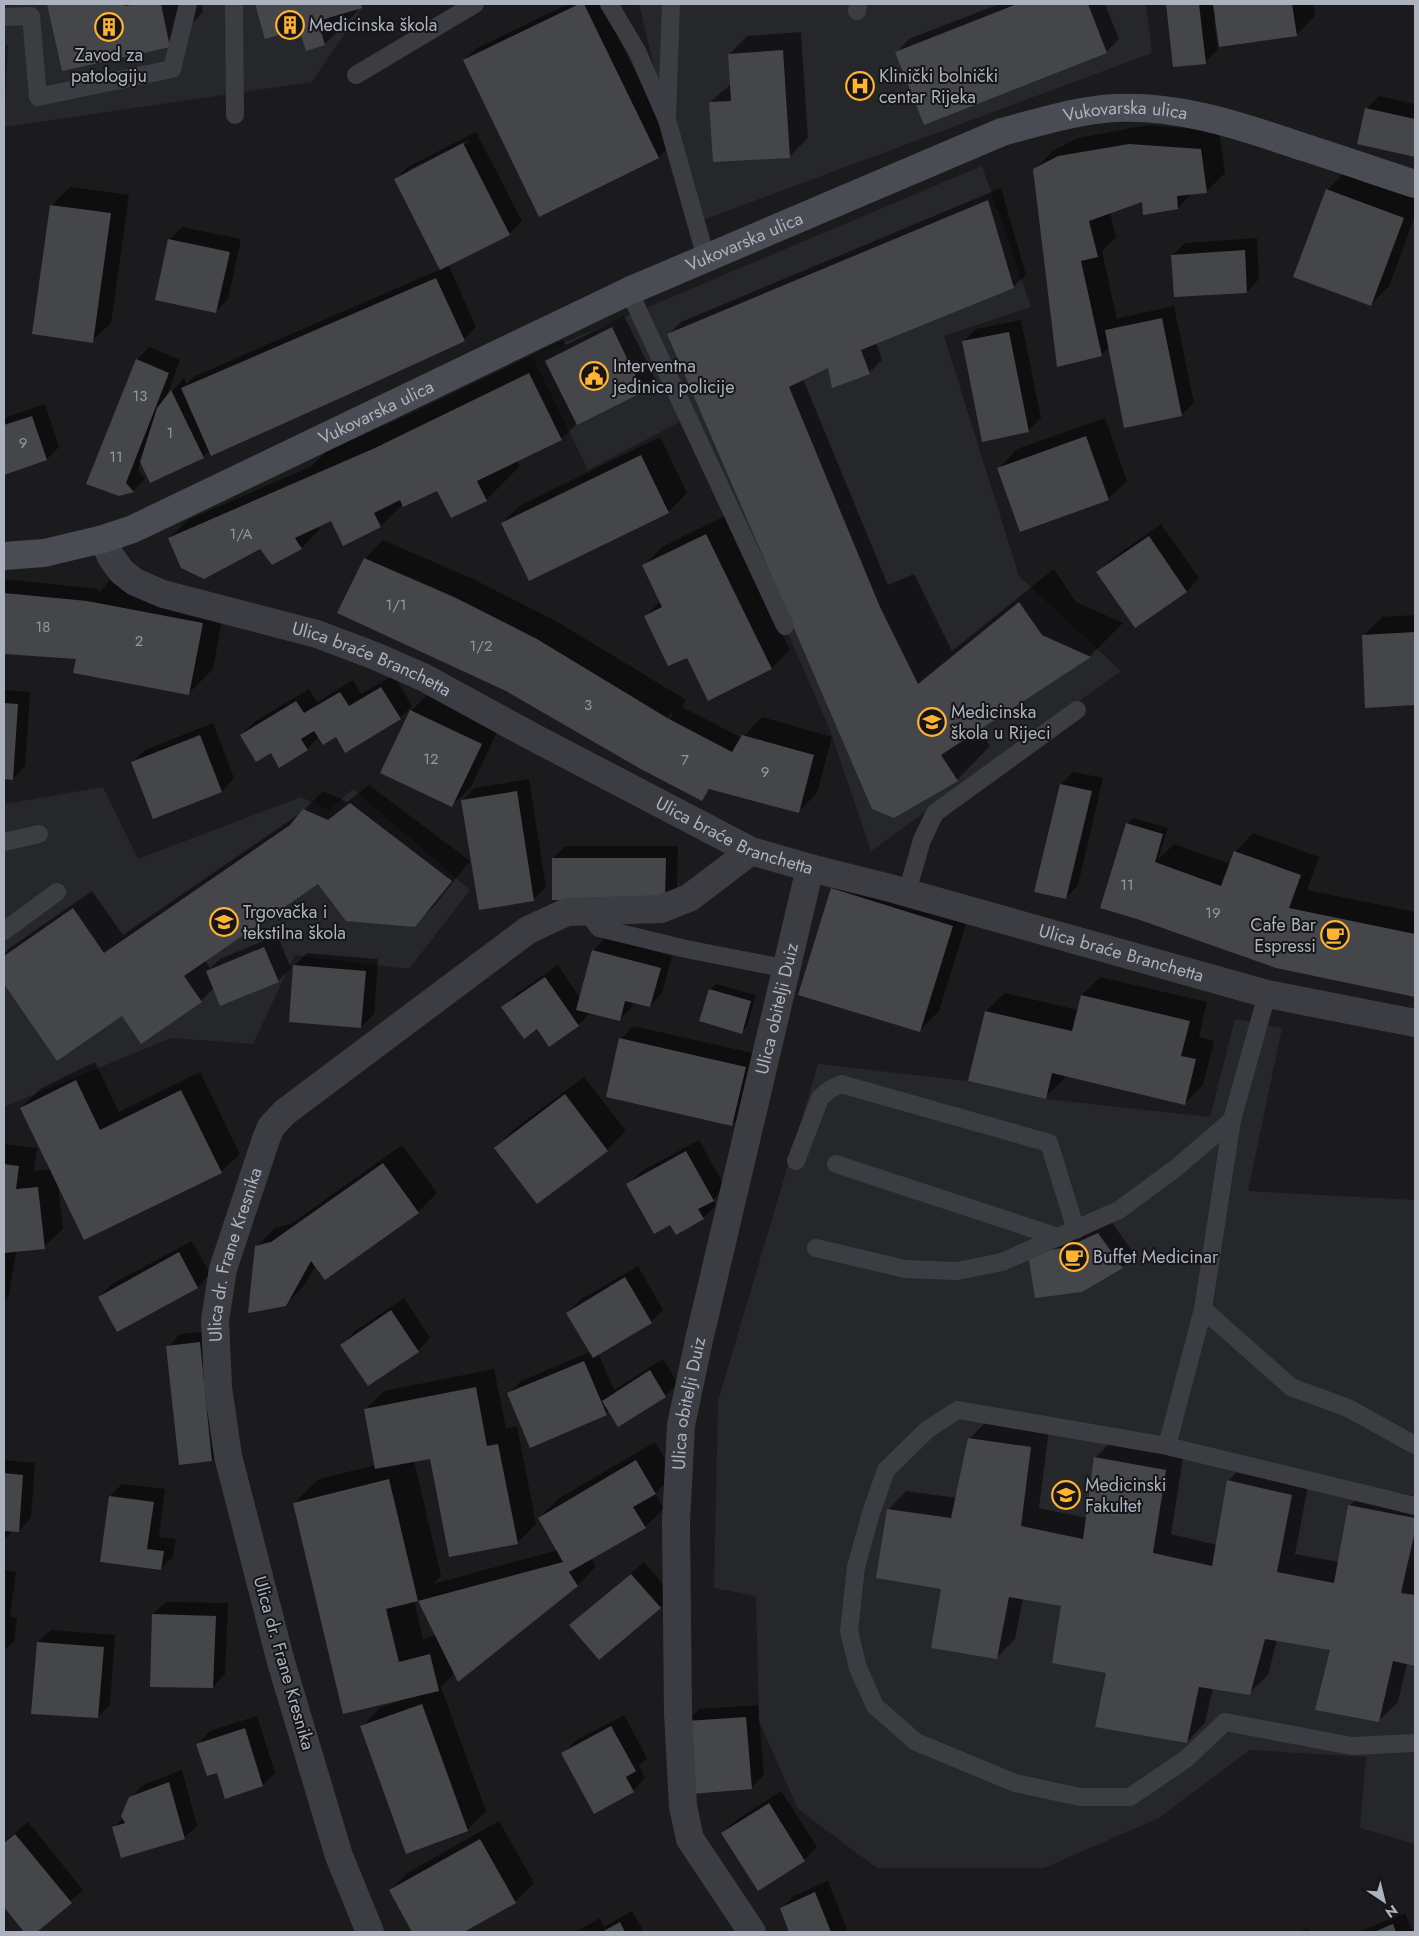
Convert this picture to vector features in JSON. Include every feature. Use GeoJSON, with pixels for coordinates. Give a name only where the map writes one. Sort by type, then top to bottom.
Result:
{"type":"FeatureCollection","features":[{"type":"Feature","properties":{"kind":"main road","name":"Vukovarska ulica"},"geometry":{"type":"LineString","coordinates":[[4,556],[44,553],[103,539],[133,529],[629,291],[1002,132],[1055,117],[1103,109],[1145,109],[1191,114],[1248,128],[1415,184]]}},
{"type":"Feature","properties":{"kind":"street","name":"Ulica braće Branchetta"},"geometry":{"type":"LineString","coordinates":[[103,539],[111,557],[122,572],[135,582],[163,594],[316,634],[415,674],[751,850],[810,868],[906,892],[1268,994],[1415,1023]]}},
{"type":"Feature","properties":{"kind":"street","name":"Ulica dr. Frane Kresnika"},"geometry":{"type":"LineString","coordinates":[[370,1932],[339,1856],[287,1681],[228,1456],[218,1387],[216,1320],[223,1269],[266,1139],[271,1126],[285,1112],[528,930],[567,912],[661,909],[690,898],[751,850]]}},
{"type":"Feature","properties":{"kind":"street","name":"Ulica obitelji Duiz"},"geometry":{"type":"LineString","coordinates":[[752,1932],[690,1839],[684,1810],[678,1714],[676,1522],[683,1415],[810,868]]}},
{"type":"Feature","properties":{"kind":"lane"},"geometry":{"type":"LineString","coordinates":[[4,17],[31,16],[38,97],[172,69],[188,4]]}},
{"type":"Feature","properties":{"kind":"lane"},"geometry":{"type":"LineString","coordinates":[[234,4],[235,115]]}},
{"type":"Feature","properties":{"kind":"lane"},"geometry":{"type":"LineString","coordinates":[[356,74],[475,4]]}},
{"type":"Feature","properties":{"kind":"lane"},"geometry":{"type":"LineString","coordinates":[[667,120],[671,4]]}},
{"type":"Feature","properties":{"kind":"lane"},"geometry":{"type":"LineString","coordinates":[[613,7],[637,51],[667,120],[706,258]]}},
{"type":"Feature","properties":{"kind":"lane"},"geometry":{"type":"LineString","coordinates":[[629,291],[785,626]]}},
{"type":"Feature","properties":{"kind":"lane"},"geometry":{"type":"LineString","coordinates":[[906,892],[922,840],[935,813],[1077,710]]}},
{"type":"Feature","properties":{"kind":"lane"},"geometry":{"type":"LineString","coordinates":[[4,842],[39,834]]}},
{"type":"Feature","properties":{"kind":"lane"},"geometry":{"type":"LineString","coordinates":[[4,932],[57,892]]}},
{"type":"Feature","properties":{"kind":"lane"},"geometry":{"type":"LineString","coordinates":[[591,912],[592,919],[599,928],[686,949],[788,969]]}},
{"type":"Feature","properties":{"kind":"lane"},"geometry":{"type":"LineString","coordinates":[[1167,1446],[1203,1309],[1232,1120],[1268,994]]}},
{"type":"Feature","properties":{"kind":"lane"},"geometry":{"type":"LineString","coordinates":[[796,1161],[820,1098],[841,1084],[1049,1143],[1076,1230]]}},
{"type":"Feature","properties":{"kind":"lane"},"geometry":{"type":"LineString","coordinates":[[816,1248],[905,1269],[956,1272],[1002,1262],[1119,1210],[1176,1168],[1232,1120]]}},
{"type":"Feature","properties":{"kind":"lane"},"geometry":{"type":"LineString","coordinates":[[836,1164],[1058,1237]]}},
{"type":"Feature","properties":{"kind":"lane"},"geometry":{"type":"LineString","coordinates":[[1203,1309],[1246,1345],[1290,1387],[1348,1408],[1415,1445]]}},
{"type":"Feature","properties":{"kind":"lane"},"geometry":{"type":"LineString","coordinates":[[1415,1506],[1167,1446],[958,1410],[928,1430],[886,1470],[871,1513],[856,1568],[850,1631],[858,1668],[875,1706],[916,1742],[1015,1783],[1080,1797],[1130,1797],[1186,1759],[1225,1722],[1352,1746],[1415,1743]]}},
{"type":"Feature","properties":{"kind":"shaded area"},"geometry":{"type":"Polygon","coordinates":[[[4,4],[361,4],[362,8],[312,82],[4,127],[8,45],[4,45],[4,4]]]}},
{"type":"Feature","properties":{"kind":"shaded area","name":"Klinički bolnički centar Rijeka"},"geometry":{"type":"Polygon","coordinates":[[[639,4],[1146,4],[1152,53],[692,224],[639,4]]]}},
{"type":"Feature","properties":{"kind":"shaded area"},"geometry":{"type":"Polygon","coordinates":[[[982,166],[1031,307],[944,336],[1019,576],[1121,671],[871,851],[830,730],[693,415],[588,470],[532,356],[982,166]]]}},
{"type":"Feature","properties":{"kind":"shaded area","name":"Trgovačka i tekstilna škola"},"geometry":{"type":"Polygon","coordinates":[[[103,787],[138,859],[301,797],[329,810],[353,789],[470,890],[409,969],[295,955],[253,1044],[171,1038],[4,1107],[4,804],[103,787]]]}},
{"type":"Feature","properties":{"kind":"shaded area","name":"Medicinski Fakultet"},"geometry":{"type":"Polygon","coordinates":[[[1235,1019],[1282,1028],[1248,1191],[1415,1200],[1415,1844],[1360,1828],[1366,1757],[1250,1750],[1159,1818],[1044,1868],[877,1868],[798,1809],[759,1721],[756,1596],[714,1588],[718,1401],[818,1064],[968,1081],[1046,1099],[1210,1117],[1235,1019]]]}},
{"type":"Feature","properties":{"kind":"building","name":"Zavod za patologiju"},"geometry":{"type":"Polygon","coordinates":[[[47,4],[124,4],[125,6],[161,4],[170,47],[62,71],[47,4]]]}},
{"type":"Feature","properties":{"kind":"building","name":"Medicinska škola"},"geometry":{"type":"Polygon","coordinates":[[[255,4],[361,4],[362,8],[318,21],[325,45],[306,51],[299,29],[265,39],[255,4]]]}},
{"type":"Feature","properties":{"kind":"building"},"geometry":{"type":"Polygon","coordinates":[[[579,4],[584,4],[659,158],[539,217],[463,60],[579,4]]]}},
{"type":"Feature","properties":{"kind":"building"},"geometry":{"type":"Polygon","coordinates":[[[1017,4],[1088,4],[1107,53],[924,125],[895,52],[1017,4]]]}},
{"type":"Feature","properties":{"kind":"building"},"geometry":{"type":"Polygon","coordinates":[[[1166,4],[1199,4],[1206,64],[1173,67],[1166,4]]]}},
{"type":"Feature","properties":{"kind":"building"},"geometry":{"type":"Polygon","coordinates":[[[1213,4],[1292,4],[1297,36],[1219,47],[1213,4]]]}},
{"type":"Feature","properties":{"kind":"building"},"geometry":{"type":"Polygon","coordinates":[[[783,50],[790,158],[713,162],[709,102],[731,101],[728,54],[783,50]]]}},
{"type":"Feature","properties":{"kind":"building"},"geometry":{"type":"Polygon","coordinates":[[[1365,108],[1415,119],[1415,157],[1357,144],[1365,108]]]}},
{"type":"Feature","properties":{"kind":"building"},"geometry":{"type":"Polygon","coordinates":[[[463,143],[510,235],[440,270],[394,179],[463,143]]]}},
{"type":"Feature","properties":{"kind":"building"},"geometry":{"type":"Polygon","coordinates":[[[1129,144],[1201,149],[1207,193],[1177,196],[1178,209],[1143,215],[1142,202],[1089,221],[1098,257],[1081,261],[1102,356],[1057,367],[1033,169],[1058,156],[1129,144]]]}},
{"type":"Feature","properties":{"kind":"building"},"geometry":{"type":"Polygon","coordinates":[[[1326,189],[1404,218],[1371,306],[1293,277],[1326,189]]]}},
{"type":"Feature","properties":{"kind":"building"},"geometry":{"type":"Polygon","coordinates":[[[988,200],[1014,288],[861,350],[870,374],[832,388],[828,368],[789,387],[880,607],[918,684],[1019,602],[1042,635],[1091,657],[941,755],[958,781],[894,818],[872,809],[667,334],[988,200]]]}},
{"type":"Feature","properties":{"kind":"building"},"geometry":{"type":"Polygon","coordinates":[[[50,205],[111,213],[93,343],[32,334],[50,205]]]}},
{"type":"Feature","properties":{"kind":"building"},"geometry":{"type":"Polygon","coordinates":[[[168,239],[230,252],[216,313],[155,300],[168,239]]]}},
{"type":"Feature","properties":{"kind":"building"},"geometry":{"type":"Polygon","coordinates":[[[1245,250],[1247,293],[1174,297],[1171,255],[1245,250]]]}},
{"type":"Feature","properties":{"kind":"building"},"geometry":{"type":"Polygon","coordinates":[[[436,278],[465,341],[211,456],[181,388],[436,278]]]}},
{"type":"Feature","properties":{"kind":"building"},"geometry":{"type":"Polygon","coordinates":[[[1162,318],[1182,416],[1124,428],[1105,330],[1162,318]]]}},
{"type":"Feature","properties":{"kind":"building","name":"Interventna jedinica policije"},"geometry":{"type":"Polygon","coordinates":[[[612,327],[643,392],[577,425],[545,361],[612,327]]]}},
{"type":"Feature","properties":{"kind":"building"},"geometry":{"type":"Polygon","coordinates":[[[1009,332],[1029,432],[982,442],[962,341],[1009,332]]]}},
{"type":"Feature","properties":{"kind":"building"},"geometry":{"type":"Polygon","coordinates":[[[136,359],[169,373],[126,483],[134,492],[119,496],[86,484],[136,359]]]}},
{"type":"Feature","properties":{"kind":"building"},"geometry":{"type":"Polygon","coordinates":[[[529,373],[562,440],[477,481],[487,501],[451,518],[437,491],[403,507],[400,500],[374,513],[381,527],[343,546],[331,521],[295,538],[302,549],[272,565],[260,549],[204,579],[181,568],[168,538],[375,448],[529,373]]]}},
{"type":"Feature","properties":{"kind":"building"},"geometry":{"type":"Polygon","coordinates":[[[171,390],[204,458],[150,483],[140,462],[157,408],[171,390]]]}},
{"type":"Feature","properties":{"kind":"building"},"geometry":{"type":"Polygon","coordinates":[[[32,416],[47,460],[4,475],[4,425],[32,416]]]}},
{"type":"Feature","properties":{"kind":"building"},"geometry":{"type":"Polygon","coordinates":[[[1086,436],[1109,500],[1020,532],[997,468],[1086,436]]]}},
{"type":"Feature","properties":{"kind":"building"},"geometry":{"type":"Polygon","coordinates":[[[641,455],[669,513],[529,581],[501,523],[641,455]]]}},
{"type":"Feature","properties":{"kind":"building"},"geometry":{"type":"Polygon","coordinates":[[[706,534],[772,669],[708,701],[687,658],[668,666],[644,616],[662,607],[642,565],[706,534]]]}},
{"type":"Feature","properties":{"kind":"building"},"geometry":{"type":"Polygon","coordinates":[[[1149,536],[1187,592],[1135,628],[1096,572],[1149,536]]]}},
{"type":"Feature","properties":{"kind":"building"},"geometry":{"type":"Polygon","coordinates":[[[364,558],[454,597],[537,639],[669,719],[732,752],[742,735],[814,755],[799,813],[709,789],[702,801],[639,768],[506,691],[337,613],[364,558]]]}},
{"type":"Feature","properties":{"kind":"building"},"geometry":{"type":"Polygon","coordinates":[[[4,593],[87,601],[203,623],[189,695],[73,673],[76,659],[4,654],[4,593]]]}},
{"type":"Feature","properties":{"kind":"building"},"geometry":{"type":"Polygon","coordinates":[[[1415,632],[1415,705],[1365,708],[1362,635],[1415,632]]]}},
{"type":"Feature","properties":{"kind":"building"},"geometry":{"type":"Polygon","coordinates":[[[381,687],[401,719],[345,753],[336,737],[323,745],[314,731],[301,739],[308,750],[279,768],[271,753],[256,762],[240,735],[296,701],[304,713],[340,692],[349,706],[381,687]]]}},
{"type":"Feature","properties":{"kind":"building"},"geometry":{"type":"Polygon","coordinates":[[[4,703],[18,704],[13,780],[4,779],[4,703]]]}},
{"type":"Feature","properties":{"kind":"building"},"geometry":{"type":"Polygon","coordinates":[[[410,710],[482,744],[452,807],[380,773],[410,710]]]}},
{"type":"Feature","properties":{"kind":"building"},"geometry":{"type":"Polygon","coordinates":[[[200,735],[222,792],[153,819],[131,762],[200,735]]]}},
{"type":"Feature","properties":{"kind":"building"},"geometry":{"type":"Polygon","coordinates":[[[1060,784],[1092,791],[1066,899],[1034,892],[1060,784]]]}},
{"type":"Feature","properties":{"kind":"building"},"geometry":{"type":"Polygon","coordinates":[[[517,791],[534,901],[479,910],[461,800],[517,791]]]}},
{"type":"Feature","properties":{"kind":"building"},"geometry":{"type":"Polygon","coordinates":[[[350,803],[452,881],[415,927],[346,921],[318,884],[184,976],[202,1002],[141,1044],[122,1016],[57,1061],[4,984],[4,956],[73,908],[104,953],[290,825],[303,809],[328,820],[350,803]]]}},
{"type":"Feature","properties":{"kind":"building"},"geometry":{"type":"Polygon","coordinates":[[[1126,823],[1163,834],[1155,862],[1221,886],[1234,851],[1301,875],[1289,908],[1415,934],[1415,997],[1276,968],[1137,919],[1100,908],[1126,823]]]}},
{"type":"Feature","properties":{"kind":"building"},"geometry":{"type":"Polygon","coordinates":[[[552,858],[666,858],[665,901],[552,900],[552,858]]]}},
{"type":"Feature","properties":{"kind":"building"},"geometry":{"type":"Polygon","coordinates":[[[831,888],[953,926],[920,1032],[798,995],[831,888]]]}},
{"type":"Feature","properties":{"kind":"building"},"geometry":{"type":"Polygon","coordinates":[[[264,947],[279,982],[220,1006],[206,971],[264,947]]]}},
{"type":"Feature","properties":{"kind":"building"},"geometry":{"type":"Polygon","coordinates":[[[592,950],[661,968],[650,1007],[625,1001],[620,1021],[576,1010],[592,950]]]}},
{"type":"Feature","properties":{"kind":"building"},"geometry":{"type":"Polygon","coordinates":[[[293,965],[366,971],[361,1028],[289,1022],[293,965]]]}},
{"type":"Feature","properties":{"kind":"building"},"geometry":{"type":"Polygon","coordinates":[[[545,977],[579,1026],[549,1047],[537,1029],[524,1039],[501,1007],[545,977]]]}},
{"type":"Feature","properties":{"kind":"building"},"geometry":{"type":"Polygon","coordinates":[[[709,989],[751,1001],[742,1034],[699,1021],[709,989]]]}},
{"type":"Feature","properties":{"kind":"building"},"geometry":{"type":"Polygon","coordinates":[[[1081,995],[1190,1021],[1181,1056],[1196,1059],[1185,1105],[1052,1073],[1046,1099],[968,1081],[985,1011],[1072,1031],[1081,995]]]}},
{"type":"Feature","properties":{"kind":"building"},"geometry":{"type":"Polygon","coordinates":[[[619,1038],[746,1067],[732,1126],[606,1097],[619,1038]]]}},
{"type":"Feature","properties":{"kind":"building"},"geometry":{"type":"Polygon","coordinates":[[[76,1080],[100,1130],[181,1090],[222,1173],[84,1240],[20,1108],[76,1080]]]}},
{"type":"Feature","properties":{"kind":"building"},"geometry":{"type":"Polygon","coordinates":[[[565,1094],[608,1151],[537,1204],[494,1148],[565,1094]]]}},
{"type":"Feature","properties":{"kind":"building"},"geometry":{"type":"Polygon","coordinates":[[[686,1151],[714,1201],[698,1209],[704,1219],[676,1235],[670,1225],[654,1234],[626,1184],[686,1151]]]}},
{"type":"Feature","properties":{"kind":"building"},"geometry":{"type":"Polygon","coordinates":[[[383,1163],[419,1213],[325,1280],[311,1261],[286,1306],[248,1313],[255,1246],[271,1242],[383,1163]]]}},
{"type":"Feature","properties":{"kind":"building"},"geometry":{"type":"Polygon","coordinates":[[[4,1164],[19,1166],[16,1189],[38,1187],[45,1249],[4,1253],[4,1164]]]}},
{"type":"Feature","properties":{"kind":"building"},"geometry":{"type":"Polygon","coordinates":[[[1098,1233],[1123,1268],[1082,1292],[1035,1298],[1028,1254],[1067,1247],[1098,1233]]]}},
{"type":"Feature","properties":{"kind":"building"},"geometry":{"type":"Polygon","coordinates":[[[179,1252],[198,1288],[117,1332],[98,1297],[179,1252]]]}},
{"type":"Feature","properties":{"kind":"building"},"geometry":{"type":"Polygon","coordinates":[[[625,1277],[652,1323],[593,1358],[566,1313],[625,1277]]]}},
{"type":"Feature","properties":{"kind":"building"},"geometry":{"type":"Polygon","coordinates":[[[391,1310],[419,1352],[368,1386],[340,1345],[391,1310]]]}},
{"type":"Feature","properties":{"kind":"building"},"geometry":{"type":"Polygon","coordinates":[[[200,1342],[212,1461],[179,1465],[166,1346],[200,1342]]]}},
{"type":"Feature","properties":{"kind":"building"},"geometry":{"type":"Polygon","coordinates":[[[584,1361],[607,1415],[530,1448],[507,1393],[584,1361]]]}},
{"type":"Feature","properties":{"kind":"building"},"geometry":{"type":"Polygon","coordinates":[[[650,1370],[666,1397],[618,1427],[602,1401],[650,1370]]]}},
{"type":"Feature","properties":{"kind":"building"},"geometry":{"type":"Polygon","coordinates":[[[476,1387],[487,1446],[498,1444],[518,1544],[449,1557],[430,1459],[375,1469],[364,1409],[476,1387]]]}},
{"type":"Feature","properties":{"kind":"building"},"geometry":{"type":"Polygon","coordinates":[[[968,1438],[1031,1447],[1021,1526],[1083,1539],[1094,1457],[1166,1470],[1153,1553],[1212,1566],[1227,1480],[1292,1495],[1277,1572],[1334,1583],[1348,1505],[1415,1518],[1415,1531],[1401,1593],[1415,1595],[1415,1666],[1393,1661],[1379,1722],[1315,1710],[1330,1650],[1265,1639],[1250,1695],[1199,1687],[1187,1743],[1095,1727],[1106,1673],[1052,1663],[1061,1606],[1009,1597],[997,1659],[931,1648],[941,1589],[876,1578],[887,1509],[951,1518],[968,1438]]]}},
{"type":"Feature","properties":{"kind":"building"},"geometry":{"type":"Polygon","coordinates":[[[636,1460],[656,1494],[633,1507],[646,1528],[569,1572],[578,1586],[458,1682],[418,1601],[563,1562],[538,1518],[636,1460]]]}},
{"type":"Feature","properties":{"kind":"building"},"geometry":{"type":"Polygon","coordinates":[[[4,1473],[23,1475],[19,1532],[4,1531],[4,1473]]]}},
{"type":"Feature","properties":{"kind":"building"},"geometry":{"type":"Polygon","coordinates":[[[389,1479],[418,1601],[386,1609],[399,1662],[430,1654],[439,1691],[343,1714],[293,1503],[389,1479]]]}},
{"type":"Feature","properties":{"kind":"building"},"geometry":{"type":"Polygon","coordinates":[[[109,1496],[154,1502],[147,1549],[164,1551],[161,1570],[100,1562],[109,1496]]]}},
{"type":"Feature","properties":{"kind":"building"},"geometry":{"type":"Polygon","coordinates":[[[631,1574],[661,1608],[599,1660],[569,1625],[631,1574]]]}},
{"type":"Feature","properties":{"kind":"building"},"geometry":{"type":"Polygon","coordinates":[[[152,1614],[216,1616],[213,1688],[150,1687],[152,1614]]]}},
{"type":"Feature","properties":{"kind":"building"},"geometry":{"type":"Polygon","coordinates":[[[37,1642],[104,1647],[98,1718],[31,1714],[37,1642]]]}},
{"type":"Feature","properties":{"kind":"building"},"geometry":{"type":"Polygon","coordinates":[[[422,1704],[468,1831],[406,1854],[360,1726],[422,1704]]]}},
{"type":"Feature","properties":{"kind":"building"},"geometry":{"type":"Polygon","coordinates":[[[746,1717],[752,1789],[691,1794],[686,1721],[746,1717]]]}},
{"type":"Feature","properties":{"kind":"building"},"geometry":{"type":"Polygon","coordinates":[[[611,1726],[636,1771],[626,1777],[634,1792],[594,1814],[561,1753],[611,1726]]]}},
{"type":"Feature","properties":{"kind":"building"},"geometry":{"type":"Polygon","coordinates":[[[245,1728],[263,1786],[225,1799],[217,1773],[207,1776],[196,1744],[245,1728]]]}},
{"type":"Feature","properties":{"kind":"building"},"geometry":{"type":"Polygon","coordinates":[[[169,1782],[185,1839],[121,1858],[112,1827],[125,1823],[121,1816],[129,1797],[169,1782]]]}},
{"type":"Feature","properties":{"kind":"building"},"geometry":{"type":"Polygon","coordinates":[[[769,1803],[805,1861],[758,1891],[721,1833],[769,1803]]]}},
{"type":"Feature","properties":{"kind":"building"},"geometry":{"type":"Polygon","coordinates":[[[15,1834],[72,1903],[37,1932],[24,1932],[4,1907],[4,1843],[15,1834]]]}},
{"type":"Feature","properties":{"kind":"building"},"geometry":{"type":"Polygon","coordinates":[[[480,1839],[516,1903],[464,1932],[412,1932],[389,1890],[480,1839]]]}},
{"type":"Feature","properties":{"kind":"building"},"geometry":{"type":"Polygon","coordinates":[[[815,1892],[831,1932],[789,1932],[780,1908],[815,1892]]]}},
{"type":"Feature","properties":{"kind":"building"},"geometry":{"type":"Polygon","coordinates":[[[620,1922],[625,1932],[602,1932],[620,1922]]]}},
{"type":"Feature","properties":{"kind":"building"},"geometry":{"type":"Polygon","coordinates":[[[1393,1924],[1396,1932],[1374,1932],[1393,1924]]]}},
{"type":"Feature","properties":{"kind":"place","name":"Medicinska škola"},"geometry":{"type":"Point","coordinates":[290,25]}},
{"type":"Feature","properties":{"kind":"place","name":"Zavod za patologiju"},"geometry":{"type":"Point","coordinates":[109,27]}},
{"type":"Feature","properties":{"kind":"place","name":"Klinički bolnički centar Rijeka"},"geometry":{"type":"Point","coordinates":[860,86]}},
{"type":"Feature","properties":{"kind":"place","name":"Interventna jedinica policije"},"geometry":{"type":"Point","coordinates":[594,376]}},
{"type":"Feature","properties":{"kind":"place","name":"Medicinska škola u Rijeci"},"geometry":{"type":"Point","coordinates":[932,722]}},
{"type":"Feature","properties":{"kind":"place","name":"Trgovačka i tekstilna škola"},"geometry":{"type":"Point","coordinates":[224,922]}},
{"type":"Feature","properties":{"kind":"place","name":"Cafe Bar Espressi"},"geometry":{"type":"Point","coordinates":[1335,935]}},
{"type":"Feature","properties":{"kind":"place","name":"Buffet Medicinar"},"geometry":{"type":"Point","coordinates":[1074,1257]}},
{"type":"Feature","properties":{"kind":"place","name":"Medicinski Fakultet"},"geometry":{"type":"Point","coordinates":[1066,1495]}}]}
